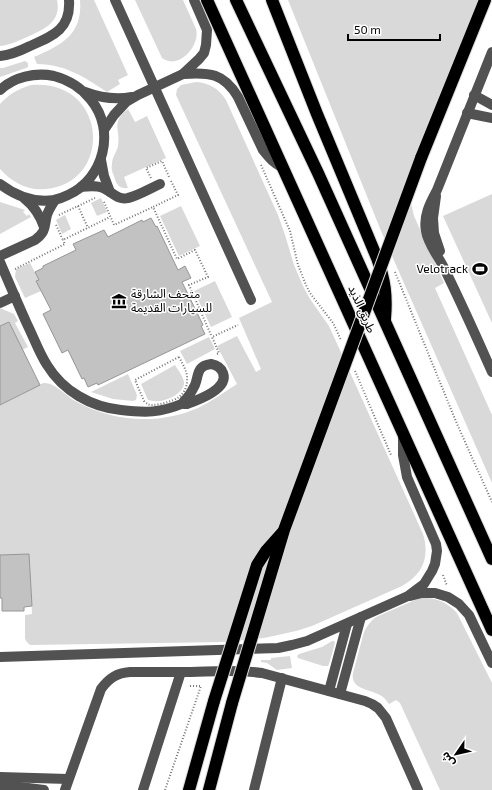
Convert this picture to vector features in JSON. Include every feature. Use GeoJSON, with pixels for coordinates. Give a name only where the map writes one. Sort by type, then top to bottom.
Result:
{"type":"FeatureCollection","features":[{"type":"Feature","properties":{"kind":"highway","name":"طريق الذيد"},"geometry":{"type":"LineString","coordinates":[[207,0],[492,630]]}},
{"type":"Feature","properties":{"kind":"highway","name":"طريق الذيد"},"geometry":{"type":"LineString","coordinates":[[236,0],[318,173],[492,559]]}},
{"type":"Feature","properties":{"kind":"highway"},"geometry":{"type":"LineString","coordinates":[[272,0],[317,114],[377,258],[386,288],[385,320]]}},
{"type":"Feature","properties":{"kind":"highway"},"geometry":{"type":"LineString","coordinates":[[209,790],[232,703],[284,530],[421,158],[485,0]]}},
{"type":"Feature","properties":{"kind":"highway"},"geometry":{"type":"LineString","coordinates":[[188,790],[214,701],[257,565],[266,551],[284,530]]}},
{"type":"Feature","properties":{"kind":"street"},"geometry":{"type":"LineString","coordinates":[[0,56],[13,54],[56,34],[65,22],[68,14],[69,0]]}},
{"type":"Feature","properties":{"kind":"street"},"geometry":{"type":"LineString","coordinates":[[115,0],[251,300]]}},
{"type":"Feature","properties":{"kind":"street"},"geometry":{"type":"LineString","coordinates":[[104,130],[116,111],[126,102],[183,74],[204,53],[207,38],[206,30],[194,0]]}},
{"type":"Feature","properties":{"kind":"street"},"geometry":{"type":"LineString","coordinates":[[492,52],[437,190],[433,218],[434,233],[445,269],[492,372]]}},
{"type":"Feature","properties":{"kind":"street"},"geometry":{"type":"LineString","coordinates":[[183,74],[206,73],[214,75],[229,84],[238,97],[263,150],[275,163],[283,168]]}},
{"type":"Feature","properties":{"kind":"street"},"geometry":{"type":"LineString","coordinates":[[0,89],[23,77],[48,75],[62,78],[95,96],[114,99],[134,97]]}},
{"type":"Feature","properties":{"kind":"street"},"geometry":{"type":"LineString","coordinates":[[0,184],[10,192],[24,198],[55,200],[72,193],[89,179],[101,160],[105,140],[101,116],[86,92]]}},
{"type":"Feature","properties":{"kind":"street"},"geometry":{"type":"LineString","coordinates":[[474,95],[492,106]]}},
{"type":"Feature","properties":{"kind":"street"},"geometry":{"type":"LineString","coordinates":[[467,113],[492,118]]}},
{"type":"Feature","properties":{"kind":"street"},"geometry":{"type":"LineString","coordinates":[[101,160],[104,176],[110,192]]}},
{"type":"Feature","properties":{"kind":"street"},"geometry":{"type":"LineString","coordinates":[[81,187],[97,186],[104,188],[119,198],[128,198],[157,185]]}},
{"type":"Feature","properties":{"kind":"street"},"geometry":{"type":"LineString","coordinates":[[0,193],[10,192]]}},
{"type":"Feature","properties":{"kind":"street"},"geometry":{"type":"LineString","coordinates":[[24,198],[35,209],[45,229]]}},
{"type":"Feature","properties":{"kind":"street"},"geometry":{"type":"LineString","coordinates":[[0,256],[39,237],[45,229],[48,214],[55,200]]}},
{"type":"Feature","properties":{"kind":"street"},"geometry":{"type":"LineString","coordinates":[[0,262],[48,366],[60,381],[74,394],[91,403],[110,409],[129,411],[157,412],[184,404]]}},
{"type":"Feature","properties":{"kind":"street"},"geometry":{"type":"LineString","coordinates":[[0,303],[15,296]]}},
{"type":"Feature","properties":{"kind":"street"},"geometry":{"type":"LineString","coordinates":[[403,435],[403,455],[406,471],[436,544],[437,551],[436,559],[428,578],[424,584],[408,596]]}},
{"type":"Feature","properties":{"kind":"street"},"geometry":{"type":"LineString","coordinates":[[0,657],[278,648],[307,641],[408,596],[422,593],[435,593],[454,600],[463,607],[469,615],[492,663]]}},
{"type":"Feature","properties":{"kind":"street"},"geometry":{"type":"LineString","coordinates":[[340,694],[361,617]]}},
{"type":"Feature","properties":{"kind":"street"},"geometry":{"type":"LineString","coordinates":[[329,691],[347,624]]}},
{"type":"Feature","properties":{"kind":"street"},"geometry":{"type":"LineString","coordinates":[[65,790],[98,696],[105,683],[110,678],[123,673],[214,670],[262,673],[372,704],[378,708],[386,718],[418,790]]}},
{"type":"Feature","properties":{"kind":"street"},"geometry":{"type":"LineString","coordinates":[[143,790],[181,672]]}},
{"type":"Feature","properties":{"kind":"street"},"geometry":{"type":"LineString","coordinates":[[254,790],[282,678]]}},
{"type":"Feature","properties":{"kind":"street"},"geometry":{"type":"LineString","coordinates":[[0,777],[68,779]]}},
{"type":"Feature","properties":{"kind":"street"},"geometry":{"type":"LineString","coordinates":[[0,786],[44,790]]}},
{"type":"Feature","properties":{"kind":"path"},"geometry":{"type":"LineString","coordinates":[[103,200],[114,225],[178,195],[162,161],[146,168],[157,185]]}},
{"type":"Feature","properties":{"kind":"path"},"geometry":{"type":"LineString","coordinates":[[260,164],[290,231],[298,265],[306,285],[310,293],[333,323],[344,346]]}},
{"type":"Feature","properties":{"kind":"path"},"geometry":{"type":"LineString","coordinates":[[59,215],[95,198]]}},
{"type":"Feature","properties":{"kind":"path"},"geometry":{"type":"LineString","coordinates":[[78,206],[88,228]]}},
{"type":"Feature","properties":{"kind":"path"},"geometry":{"type":"LineString","coordinates":[[153,207],[177,259],[195,250],[208,277],[189,285],[219,353],[212,357]]}},
{"type":"Feature","properties":{"kind":"path"},"geometry":{"type":"LineString","coordinates":[[63,240],[110,217]]}},
{"type":"Feature","properties":{"kind":"path"},"geometry":{"type":"LineString","coordinates":[[5,274],[65,244],[56,225]]}},
{"type":"Feature","properties":{"kind":"path"},"geometry":{"type":"LineString","coordinates":[[212,337],[238,325]]}},
{"type":"Feature","properties":{"kind":"path"},"geometry":{"type":"LineString","coordinates":[[179,357],[186,370],[187,376],[186,388],[183,393],[179,397],[169,402],[152,405],[144,401],[135,380],[179,357]]}},
{"type":"Feature","properties":{"kind":"path"},"geometry":{"type":"LineString","coordinates":[[353,368],[392,456]]}},
{"type":"Feature","properties":{"kind":"path"},"geometry":{"type":"LineString","coordinates":[[436,559],[454,600]]}},
{"type":"Feature","properties":{"kind":"path"},"geometry":{"type":"LineString","coordinates":[[165,790],[201,686],[177,686]]}},
{"type":"Feature","properties":{"kind":"shaded area"},"geometry":{"type":"Polygon","coordinates":[[[0,0],[57,0],[57,14],[54,20],[45,28],[14,43],[0,46],[0,0]]]}},
{"type":"Feature","properties":{"kind":"shaded area"},"geometry":{"type":"Polygon","coordinates":[[[80,0],[94,0],[128,75],[118,80],[120,84],[107,92],[74,72],[48,65],[37,64],[34,57],[62,43],[69,37],[78,22],[80,0]]]}},
{"type":"Feature","properties":{"kind":"shaded area"},"geometry":{"type":"Polygon","coordinates":[[[135,0],[183,0],[197,34],[193,47],[186,55],[172,61],[167,61],[162,58],[135,0]]]}},
{"type":"Feature","properties":{"kind":"shaded area"},"geometry":{"type":"Polygon","coordinates":[[[288,0],[480,0],[410,199],[414,216],[444,283],[435,288],[492,415],[492,483],[381,231],[288,0]]]}},
{"type":"Feature","properties":{"kind":"shaded area"},"geometry":{"type":"Polygon","coordinates":[[[25,61],[28,63],[28,67],[0,77],[0,68],[25,61]]]}},
{"type":"Feature","properties":{"kind":"shaded area"},"geometry":{"type":"Polygon","coordinates":[[[196,82],[214,87],[226,100],[278,215],[294,265],[303,286],[310,299],[329,326],[423,534],[426,550],[423,564],[415,576],[402,586],[312,626],[264,638],[224,642],[30,645],[25,638],[25,615],[32,614],[29,554],[0,555],[0,405],[43,383],[47,383],[61,390],[73,400],[91,409],[106,414],[137,419],[152,419],[183,413],[198,408],[237,384],[217,346],[237,336],[256,372],[261,369],[239,318],[272,302],[176,95],[177,89],[181,85],[196,82]]]}},
{"type":"Feature","properties":{"kind":"shaded area"},"geometry":{"type":"Polygon","coordinates":[[[31,85],[56,87],[75,97],[87,113],[93,132],[92,151],[83,169],[68,182],[46,189],[32,189],[20,185],[0,169],[0,104],[14,92],[31,85]]]}},
{"type":"Feature","properties":{"kind":"shaded area"},"geometry":{"type":"Polygon","coordinates":[[[128,109],[135,122],[147,116],[166,158],[124,177],[128,188],[125,188],[120,187],[117,184],[112,167],[119,140],[117,126],[119,118],[128,109]]]}},
{"type":"Feature","properties":{"kind":"shaded area","name":"Velotrack"},"geometry":{"type":"Polygon","coordinates":[[[492,194],[492,323],[443,216],[492,194]]]}},
{"type":"Feature","properties":{"kind":"shaded area"},"geometry":{"type":"Polygon","coordinates":[[[101,198],[107,212],[97,216],[91,203],[101,198]]]}},
{"type":"Feature","properties":{"kind":"shaded area"},"geometry":{"type":"Polygon","coordinates":[[[0,202],[25,210],[23,212],[27,216],[29,214],[31,217],[0,234],[0,202]]]}},
{"type":"Feature","properties":{"kind":"shaded area"},"geometry":{"type":"Polygon","coordinates":[[[181,206],[200,246],[179,256],[160,216],[181,206]]]}},
{"type":"Feature","properties":{"kind":"shaded area"},"geometry":{"type":"Polygon","coordinates":[[[65,215],[71,229],[62,234],[56,220],[65,215]]]}},
{"type":"Feature","properties":{"kind":"shaded area"},"geometry":{"type":"Polygon","coordinates":[[[30,263],[39,280],[37,281],[41,291],[25,298],[15,277],[16,269],[30,263]]]}},
{"type":"Feature","properties":{"kind":"shaded area"},"geometry":{"type":"Polygon","coordinates":[[[215,281],[232,317],[211,327],[194,291],[215,281]]]}},
{"type":"Feature","properties":{"kind":"shaded area"},"geometry":{"type":"Polygon","coordinates":[[[0,308],[14,314],[18,321],[15,323],[28,347],[22,350],[9,322],[0,326],[0,308]]]}},
{"type":"Feature","properties":{"kind":"shaded area"},"geometry":{"type":"Polygon","coordinates":[[[209,337],[215,349],[187,364],[180,351],[209,337]]]}},
{"type":"Feature","properties":{"kind":"shaded area"},"geometry":{"type":"Polygon","coordinates":[[[175,365],[182,375],[184,382],[182,390],[175,396],[166,400],[148,400],[141,384],[175,365]]]}},
{"type":"Feature","properties":{"kind":"shaded area"},"geometry":{"type":"Polygon","coordinates":[[[128,374],[137,395],[136,400],[113,399],[91,392],[128,374]]]}},
{"type":"Feature","properties":{"kind":"shaded area"},"geometry":{"type":"Polygon","coordinates":[[[422,598],[432,598],[441,601],[457,613],[492,683],[492,790],[440,790],[400,703],[396,700],[389,704],[381,696],[361,688],[354,682],[353,673],[364,632],[370,622],[376,617],[422,598]]]}},
{"type":"Feature","properties":{"kind":"shaded area"},"geometry":{"type":"Polygon","coordinates":[[[332,641],[335,643],[328,666],[323,666],[298,658],[297,656],[299,654],[322,647],[332,641]]]}},
{"type":"Feature","properties":{"kind":"shaded area"},"geometry":{"type":"Polygon","coordinates":[[[290,656],[292,668],[277,670],[267,663],[261,662],[261,660],[271,660],[271,658],[290,656]]]}},
{"type":"Feature","properties":{"kind":"building","name":"متحف الشارقة للسيارات القديمة"},"geometry":{"type":"Polygon","coordinates":[[[151,218],[156,227],[157,226],[178,270],[185,266],[191,278],[182,282],[203,325],[201,326],[205,334],[98,385],[97,383],[88,387],[84,378],[82,379],[68,350],[62,353],[43,314],[51,310],[36,281],[39,280],[35,272],[43,268],[43,266],[76,250],[73,244],[104,230],[108,237],[142,220],[143,222],[151,218]]]}},
{"type":"Feature","properties":{"kind":"building"},"geometry":{"type":"Polygon","coordinates":[[[9,322],[40,385],[0,405],[0,326],[9,322]]]}},
{"type":"Feature","properties":{"kind":"building"},"geometry":{"type":"Polygon","coordinates":[[[29,554],[32,606],[24,607],[24,611],[2,611],[2,598],[0,598],[0,555],[29,554]]]}},
{"type":"Feature","properties":{"kind":"place","name":"Velotrack"},"geometry":{"type":"Point","coordinates":[480,269]}},
{"type":"Feature","properties":{"kind":"place","name":"متحف الشارقة للسيارات القديمة"},"geometry":{"type":"Point","coordinates":[119,301]}}]}
